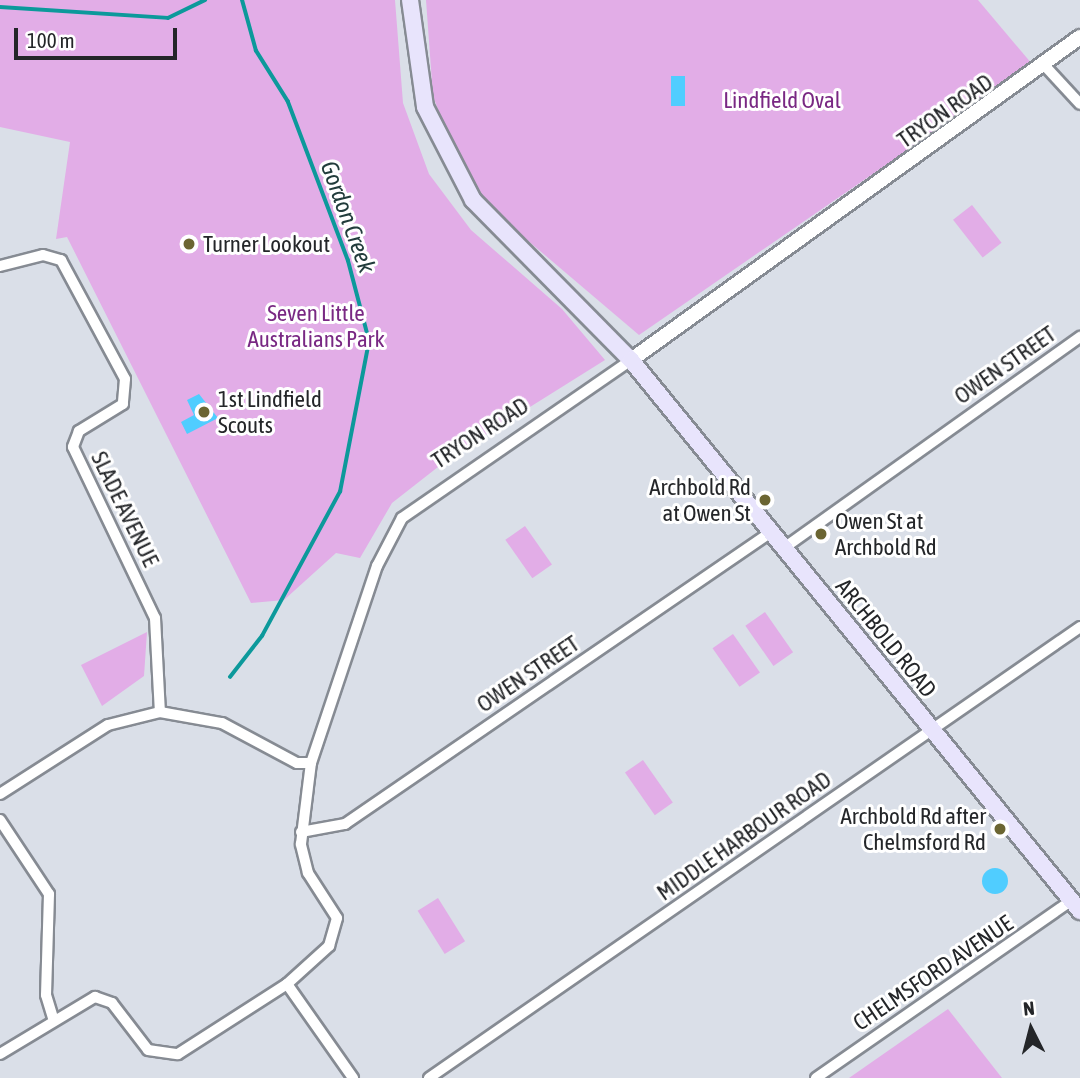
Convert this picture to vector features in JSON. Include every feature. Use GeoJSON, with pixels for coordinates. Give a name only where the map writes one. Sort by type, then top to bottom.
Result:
{"type":"FeatureCollection","features":[{"type":"Feature","properties":{"kind":"main road","name":"ARCHBOLD ROAD"},"geometry":{"type":"LineString","coordinates":[[410,0],[425,107],[457,176],[495,226],[632,360],[1078,908]]}},
{"type":"Feature","properties":{"kind":"street","name":"TRYON ROAD"},"geometry":{"type":"LineString","coordinates":[[287,984],[337,932],[334,911],[305,866],[301,832],[311,763],[377,566],[402,518],[632,360],[1046,67],[1080,37]]}},
{"type":"Feature","properties":{"kind":"street"},"geometry":{"type":"LineString","coordinates":[[1046,67],[1080,104]]}},
{"type":"Feature","properties":{"kind":"street","name":"SLADE AVENUE"},"geometry":{"type":"LineString","coordinates":[[0,266],[53,256],[73,274],[128,394],[79,431],[75,457],[155,618],[160,712]]}},
{"type":"Feature","properties":{"kind":"street","name":"OWEN STREET"},"geometry":{"type":"LineString","coordinates":[[784,548],[1080,337]]}},
{"type":"Feature","properties":{"kind":"street","name":"OWEN STREET"},"geometry":{"type":"LineString","coordinates":[[301,832],[345,824],[771,532]]}},
{"type":"Feature","properties":{"kind":"street","name":"MIDDLE HARBOUR ROAD"},"geometry":{"type":"LineString","coordinates":[[429,1078],[1080,627]]}},
{"type":"Feature","properties":{"kind":"street"},"geometry":{"type":"LineString","coordinates":[[0,794],[108,725],[160,712],[222,723],[297,763],[311,763]]}},
{"type":"Feature","properties":{"kind":"street"},"geometry":{"type":"LineString","coordinates":[[0,820],[49,894],[46,995],[52,1018]]}},
{"type":"Feature","properties":{"kind":"street","name":"CHELMSFORD AVENUE"},"geometry":{"type":"LineString","coordinates":[[816,1078],[1078,908]]}},
{"type":"Feature","properties":{"kind":"street"},"geometry":{"type":"LineString","coordinates":[[0,1054],[52,1018],[90,998],[103,998],[148,1050],[173,1055],[287,984],[352,1078]]}},
{"type":"Feature","properties":{"kind":"green space","name":"Seven Little Australians Park"},"geometry":{"type":"Polygon","coordinates":[[[0,0],[395,0],[403,103],[429,174],[471,230],[562,309],[605,360],[452,456],[392,503],[360,558],[336,553],[284,600],[251,603],[67,237],[56,239],[70,142],[0,127],[0,0]]]}},
{"type":"Feature","properties":{"kind":"green space","name":"Lindfield Oval"},"geometry":{"type":"Polygon","coordinates":[[[426,0],[978,0],[1032,64],[639,335],[493,211],[457,160],[433,96],[426,0]]]}},
{"type":"Feature","properties":{"kind":"green space"},"geometry":{"type":"Polygon","coordinates":[[[972,205],[1002,243],[983,258],[953,220],[972,205]]]}},
{"type":"Feature","properties":{"kind":"green space"},"geometry":{"type":"Polygon","coordinates":[[[525,526],[552,565],[532,578],[505,540],[525,526]]]}},
{"type":"Feature","properties":{"kind":"green space"},"geometry":{"type":"Polygon","coordinates":[[[765,612],[793,652],[773,666],[745,626],[765,612]]]}},
{"type":"Feature","properties":{"kind":"green space"},"geometry":{"type":"Polygon","coordinates":[[[147,632],[144,676],[102,706],[81,665],[147,632]]]}},
{"type":"Feature","properties":{"kind":"green space"},"geometry":{"type":"Polygon","coordinates":[[[733,634],[760,673],[739,687],[713,648],[733,634]]]}},
{"type":"Feature","properties":{"kind":"green space"},"geometry":{"type":"Polygon","coordinates":[[[643,760],[673,803],[655,815],[625,773],[643,760]]]}},
{"type":"Feature","properties":{"kind":"green space"},"geometry":{"type":"Polygon","coordinates":[[[438,898],[465,941],[445,954],[418,911],[438,898]]]}},
{"type":"Feature","properties":{"kind":"green space"},"geometry":{"type":"Polygon","coordinates":[[[948,1009],[1002,1078],[849,1078],[948,1009]]]}},
{"type":"Feature","properties":{"kind":"building"},"geometry":{"type":"Polygon","coordinates":[[[671,76],[685,76],[685,106],[671,106],[671,76]]]}},
{"type":"Feature","properties":{"kind":"building","name":"1st Lindfield Scouts"},"geometry":{"type":"Polygon","coordinates":[[[199,394],[218,418],[187,434],[181,422],[194,415],[187,400],[199,394]]]}},
{"type":"Feature","properties":{"kind":"building"},"geometry":{"type":"Polygon","coordinates":[[[995,868],[1005,871],[1008,881],[1005,891],[995,894],[985,891],[982,881],[985,871],[995,868]]]}},
{"type":"Feature","properties":{"kind":"waterway"},"geometry":{"type":"LineString","coordinates":[[0,7],[168,18],[205,0]]}},
{"type":"Feature","properties":{"kind":"waterway","name":"Gordon Creek"},"geometry":{"type":"LineString","coordinates":[[230,677],[262,636],[340,492],[369,341],[348,261],[288,102],[256,51],[242,0]]}},
{"type":"Feature","properties":{"kind":"place","name":"Turner Lookout"},"geometry":{"type":"Point","coordinates":[189,244]}},
{"type":"Feature","properties":{"kind":"place","name":"1st Lindfield Scouts"},"geometry":{"type":"Point","coordinates":[204,412]}},
{"type":"Feature","properties":{"kind":"place","name":"Archbold Rd at Owen St"},"geometry":{"type":"Point","coordinates":[765,500]}},
{"type":"Feature","properties":{"kind":"place","name":"Owen St at Archbold Rd"},"geometry":{"type":"Point","coordinates":[821,534]}},
{"type":"Feature","properties":{"kind":"place","name":"Archbold Rd after Chelmsford Rd"},"geometry":{"type":"Point","coordinates":[1000,829]}}]}
